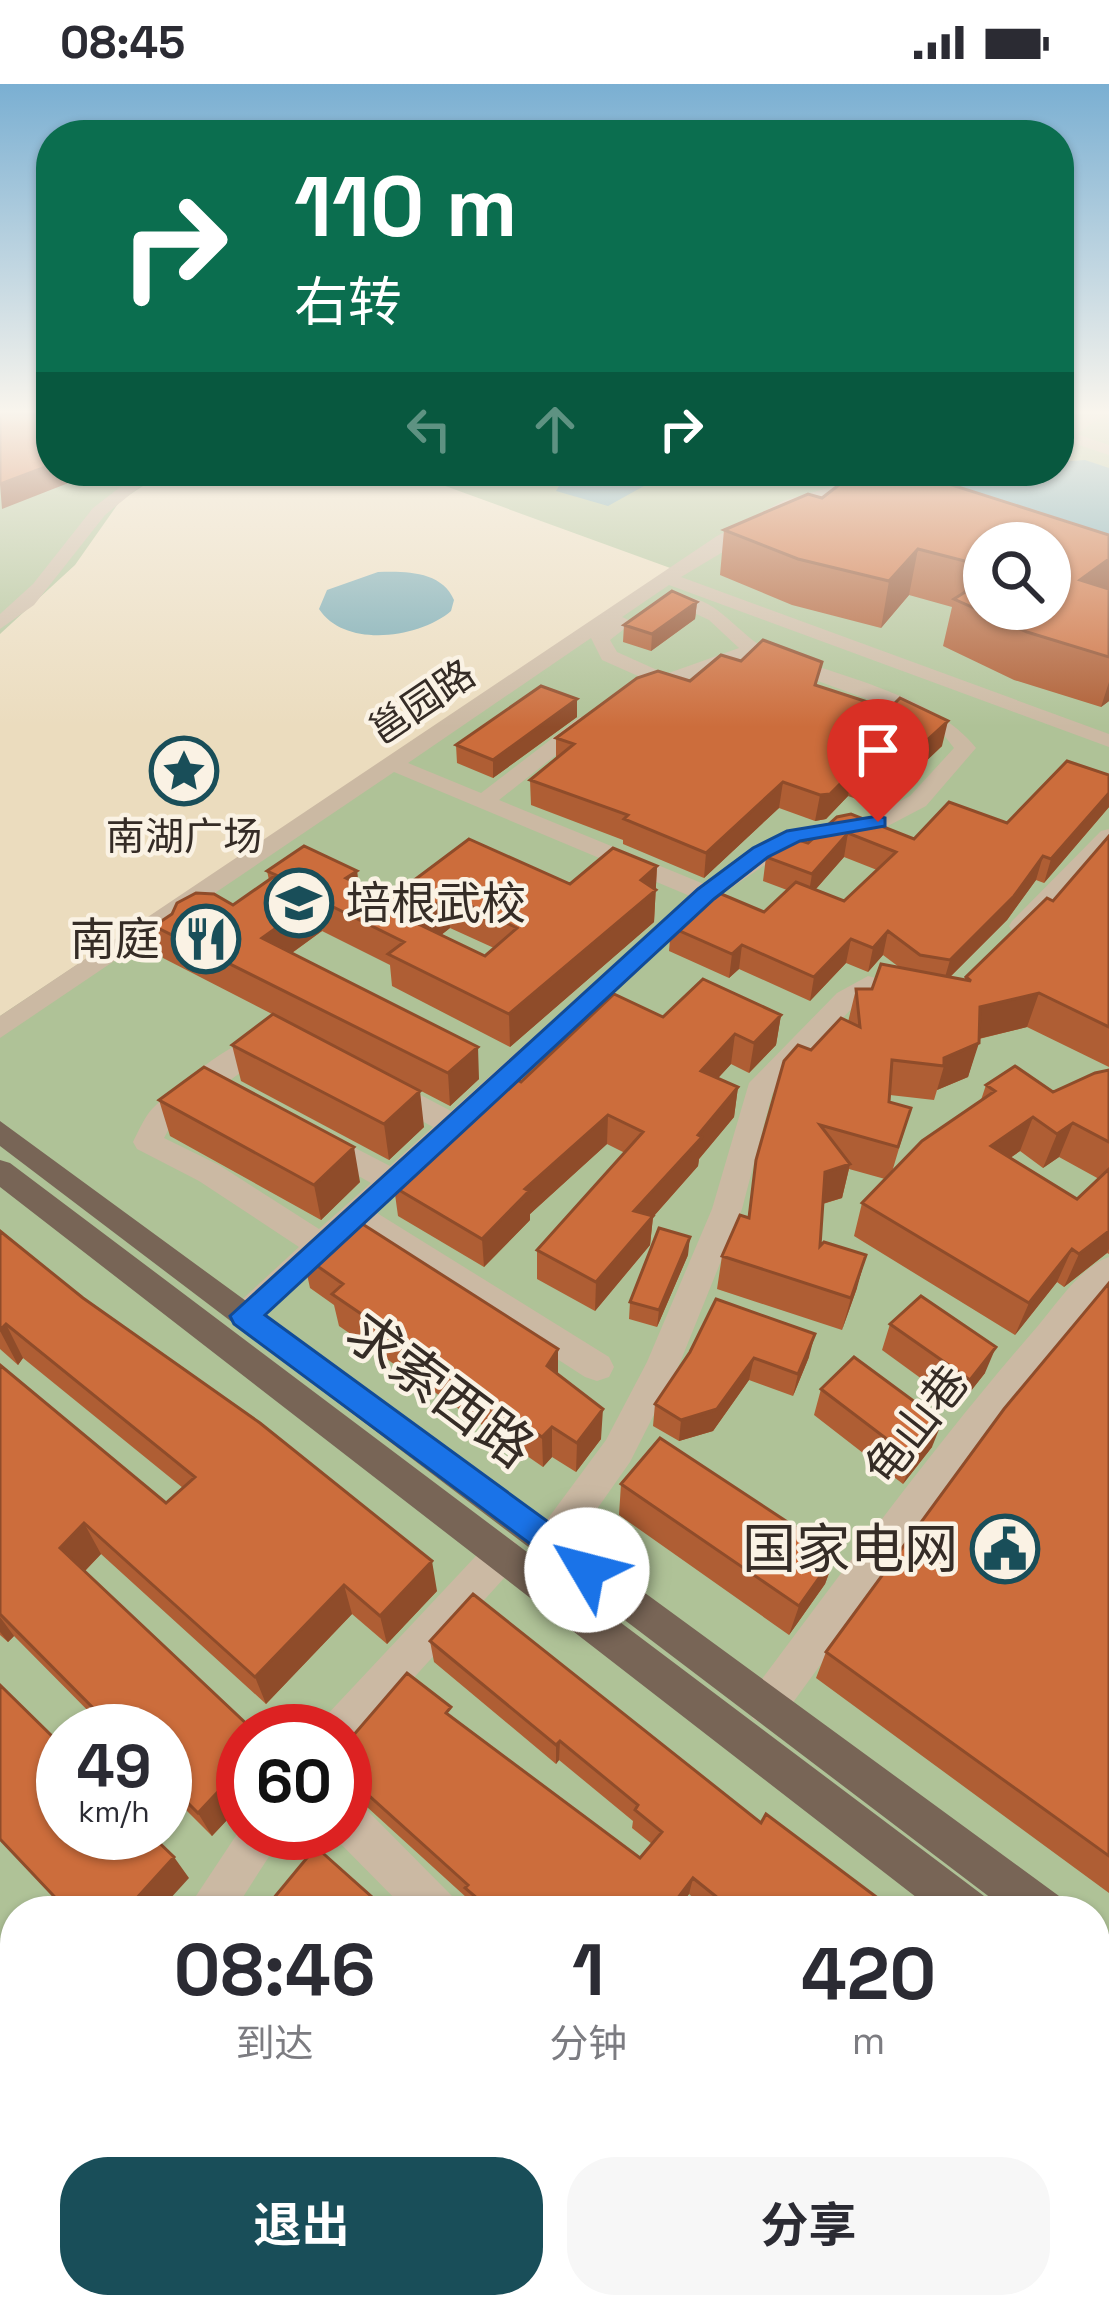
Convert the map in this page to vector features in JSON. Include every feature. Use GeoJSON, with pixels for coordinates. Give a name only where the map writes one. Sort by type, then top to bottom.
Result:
{"type":"FeatureCollection","features":[{"type":"Feature","properties":{"kind":"main road","name":"求索西路"},"geometry":{"type":"LineString","coordinates":[[0,1131],[1024,1896]]}},
{"type":"Feature","properties":{"kind":"main road","name":"求索西路"},"geometry":{"type":"LineString","coordinates":[[0,1171],[949,1896]]}},
{"type":"Feature","properties":{"kind":"street"},"geometry":{"type":"LineString","coordinates":[[0,622],[19,611],[57,571],[93,518]]}},
{"type":"Feature","properties":{"kind":"street","name":"邕园路"},"geometry":{"type":"LineString","coordinates":[[0,1029],[723,540],[765,518]]}},
{"type":"Feature","properties":{"kind":"street"},"geometry":{"type":"LineString","coordinates":[[667,578],[1109,741]]}},
{"type":"Feature","properties":{"kind":"street"},"geometry":{"type":"LineString","coordinates":[[245,1316],[706,894],[794,835],[878,822],[918,801],[965,748],[950,730],[878,697],[752,650],[716,616],[670,598],[645,608],[600,639],[609,656],[664,680]]}},
{"type":"Feature","properties":{"kind":"street"},"geometry":{"type":"LineString","coordinates":[[484,802],[627,694],[752,650]]}},
{"type":"Feature","properties":{"kind":"street"},"geometry":{"type":"LineString","coordinates":[[395,765],[706,894]]}},
{"type":"Feature","properties":{"kind":"street"},"geometry":{"type":"LineString","coordinates":[[998,950],[1109,836]]}},
{"type":"Feature","properties":{"kind":"street"},"geometry":{"type":"LineString","coordinates":[[551,1544],[618,1451],[662,1365],[727,1209],[759,1090],[846,998],[868,984],[927,996]]}},
{"type":"Feature","properties":{"kind":"street"},"geometry":{"type":"LineString","coordinates":[[297,1042],[280,1033],[254,1044],[221,1088],[160,1118],[147,1142],[209,1173],[321,1246]]}},
{"type":"Feature","properties":{"kind":"street"},"geometry":{"type":"LineString","coordinates":[[367,1079],[453,1125]]}},
{"type":"Feature","properties":{"kind":"street"},"geometry":{"type":"LineString","coordinates":[[291,1126],[392,1181]]}},
{"type":"Feature","properties":{"kind":"street"},"geometry":{"type":"LineString","coordinates":[[356,1214],[596,1367]]}},
{"type":"Feature","properties":{"kind":"street","name":"龟山巷"},"geometry":{"type":"LineString","coordinates":[[767,1705],[927,1488],[1066,1315],[1109,1269]]}},
{"type":"Feature","properties":{"kind":"street"},"geometry":{"type":"LineString","coordinates":[[364,1704],[502,1554]]}},
{"type":"Feature","properties":{"kind":"street"},"geometry":{"type":"LineString","coordinates":[[372,1845],[422,1896]]}},
{"type":"Feature","properties":{"kind":"street"},"geometry":{"type":"LineString","coordinates":[[219,1896],[244,1860]]}},
{"type":"Feature","properties":{"kind":"green space"},"geometry":{"type":"Polygon","coordinates":[[[0,518],[1109,518],[1109,1896],[0,1896],[0,518]]]}},
{"type":"Feature","properties":{"kind":"shaded area","name":"南湖广场"},"geometry":{"type":"Polygon","coordinates":[[[108,518],[534,518],[673,569],[0,1016],[0,634],[75,565],[108,518]]]}},
{"type":"Feature","properties":{"kind":"water"},"geometry":{"type":"Polygon","coordinates":[[[1000,518],[1109,518],[1109,554],[1071,547],[1071,522],[1000,518]]]}},
{"type":"Feature","properties":{"kind":"water"},"geometry":{"type":"Polygon","coordinates":[[[378,572],[432,578],[454,600],[451,611],[421,628],[383,635],[346,630],[319,609],[327,590],[378,572]]]}},
{"type":"Feature","properties":{"kind":"building"},"geometry":{"type":"Polygon","coordinates":[[[752,518],[1056,518],[1068,522],[963,522],[963,561],[918,549],[889,581],[798,559],[724,530],[752,518]]]}},
{"type":"Feature","properties":{"kind":"building"},"geometry":{"type":"Polygon","coordinates":[[[1071,523],[1109,535],[1109,559],[1080,580],[1109,589],[1109,657],[1023,630],[1071,630],[1071,523]]]}},
{"type":"Feature","properties":{"kind":"building"},"geometry":{"type":"Polygon","coordinates":[[[672,591],[697,602],[652,634],[624,625],[672,591]]]}},
{"type":"Feature","properties":{"kind":"building"},"geometry":{"type":"Polygon","coordinates":[[[763,640],[822,662],[815,685],[889,709],[900,698],[948,721],[900,765],[905,767],[897,775],[884,782],[853,771],[830,794],[820,795],[783,782],[706,853],[624,819],[628,815],[530,780],[574,744],[556,738],[637,678],[658,671],[690,681],[721,655],[741,661],[763,640]]]}},
{"type":"Feature","properties":{"kind":"building"},"geometry":{"type":"Polygon","coordinates":[[[541,686],[577,699],[493,760],[456,745],[541,686]]]}},
{"type":"Feature","properties":{"kind":"building"},"geometry":{"type":"Polygon","coordinates":[[[1067,761],[1109,775],[1109,793],[1051,859],[1043,856],[1014,896],[950,960],[920,955],[888,931],[873,948],[851,939],[814,977],[742,945],[732,954],[671,927],[712,890],[764,912],[796,882],[844,901],[896,852],[848,833],[812,874],[766,857],[786,836],[808,843],[837,817],[851,814],[914,839],[949,802],[1007,823],[1067,761]]]}},
{"type":"Feature","properties":{"kind":"building"},"geometry":{"type":"Polygon","coordinates":[[[1109,836],[1109,1027],[1039,993],[980,1007],[979,1043],[944,1058],[944,1066],[892,1060],[889,1102],[911,1108],[898,1147],[820,1125],[850,1164],[825,1172],[820,1246],[824,1242],[866,1255],[851,1298],[722,1256],[740,1215],[749,1218],[756,1160],[784,1061],[798,1045],[811,1050],[841,1018],[860,1027],[856,989],[872,989],[881,964],[971,981],[966,977],[1047,898],[1053,901],[1109,836]]]}},
{"type":"Feature","properties":{"kind":"building"},"geometry":{"type":"Polygon","coordinates":[[[469,839],[570,884],[613,848],[657,866],[641,880],[656,890],[509,1014],[388,954],[404,942],[317,899],[262,938],[478,1047],[448,1073],[154,926],[172,914],[177,903],[196,893],[214,894],[233,905],[276,875],[267,871],[304,846],[357,871],[346,878],[389,899],[469,839]],[[448,895],[414,922],[485,956],[517,928],[448,895]]]}},
{"type":"Feature","properties":{"kind":"building"},"geometry":{"type":"Polygon","coordinates":[[[703,979],[781,1015],[754,1043],[735,1034],[701,1071],[738,1087],[698,1135],[702,1137],[634,1211],[653,1216],[596,1282],[537,1250],[643,1132],[608,1115],[525,1189],[529,1191],[482,1239],[394,1187],[460,1126],[517,1080],[521,1082],[614,994],[663,1017],[703,979]]]}},
{"type":"Feature","properties":{"kind":"building"},"geometry":{"type":"Polygon","coordinates":[[[273,1014],[420,1091],[384,1124],[232,1045],[273,1014]]]}},
{"type":"Feature","properties":{"kind":"building"},"geometry":{"type":"Polygon","coordinates":[[[1015,1066],[1053,1092],[1109,1070],[1109,1142],[1073,1123],[1057,1134],[1033,1117],[991,1146],[1077,1199],[1109,1169],[1109,1231],[1079,1254],[1072,1249],[1029,1303],[862,1203],[922,1141],[995,1091],[986,1085],[1015,1066]]]}},
{"type":"Feature","properties":{"kind":"building"},"geometry":{"type":"Polygon","coordinates":[[[204,1067],[354,1147],[314,1185],[159,1100],[204,1067]]]}},
{"type":"Feature","properties":{"kind":"building"},"geometry":{"type":"Polygon","coordinates":[[[350,1216],[558,1349],[547,1366],[603,1409],[577,1443],[552,1427],[542,1437],[332,1294],[343,1284],[303,1256],[350,1216]]]}},
{"type":"Feature","properties":{"kind":"building"},"geometry":{"type":"Polygon","coordinates":[[[659,1228],[690,1237],[659,1310],[630,1302],[659,1228]]]}},
{"type":"Feature","properties":{"kind":"building"},"geometry":{"type":"Polygon","coordinates":[[[0,1231],[83,1298],[260,1423],[432,1561],[380,1616],[344,1585],[255,1677],[84,1523],[60,1548],[225,1704],[216,1704],[216,1794],[198,1813],[192,1807],[192,1704],[89,1704],[0,1614],[0,1365],[166,1503],[195,1477],[6,1324],[0,1330],[0,1231]]]}},
{"type":"Feature","properties":{"kind":"building","name":"国家电网"},"geometry":{"type":"Polygon","coordinates":[[[1109,1283],[1109,1856],[826,1652],[1004,1409],[1109,1283]]]}},
{"type":"Feature","properties":{"kind":"building"},"geometry":{"type":"Polygon","coordinates":[[[921,1296],[996,1347],[970,1380],[890,1324],[921,1296]]]}},
{"type":"Feature","properties":{"kind":"building"},"geometry":{"type":"Polygon","coordinates":[[[716,1299],[815,1334],[798,1374],[754,1358],[717,1409],[681,1420],[655,1404],[690,1352],[716,1299]]]}},
{"type":"Feature","properties":{"kind":"building"},"geometry":{"type":"Polygon","coordinates":[[[854,1357],[942,1422],[913,1459],[821,1389],[854,1357]]]}},
{"type":"Feature","properties":{"kind":"building"},"geometry":{"type":"Polygon","coordinates":[[[660,1438],[836,1554],[799,1606],[621,1484],[660,1438]]]}},
{"type":"Feature","properties":{"kind":"building"},"geometry":{"type":"Polygon","coordinates":[[[473,1594],[761,1823],[766,1814],[875,1896],[715,1896],[693,1878],[679,1896],[474,1896],[372,1798],[372,1714],[407,1673],[451,1707],[446,1713],[640,1858],[662,1832],[635,1810],[638,1805],[560,1741],[556,1745],[430,1641],[473,1594]]]}},
{"type":"Feature","properties":{"kind":"building"},"geometry":{"type":"Polygon","coordinates":[[[0,1685],[36,1720],[36,1860],[171,1860],[139,1896],[54,1896],[0,1839],[0,1685]]]}},
{"type":"Feature","properties":{"kind":"building"},"geometry":{"type":"Polygon","coordinates":[[[305,1860],[331,1860],[371,1896],[275,1896],[305,1860]]]}},
{"type":"Feature","properties":{"kind":"place","name":"南湖广场"},"geometry":{"type":"Point","coordinates":[184,771]}},
{"type":"Feature","properties":{"kind":"place","name":"培根武校"},"geometry":{"type":"Point","coordinates":[299,903]}},
{"type":"Feature","properties":{"kind":"place","name":"南庭"},"geometry":{"type":"Point","coordinates":[206,939]}},
{"type":"Feature","properties":{"kind":"place","name":"国家电网"},"geometry":{"type":"Point","coordinates":[1005,1549]}},
{"type":"Feature","properties":{"kind":"route"},"geometry":{"type":"LineString","coordinates":[[587,1570],[245,1316],[706,894],[794,835],[878,822]]}}]}
